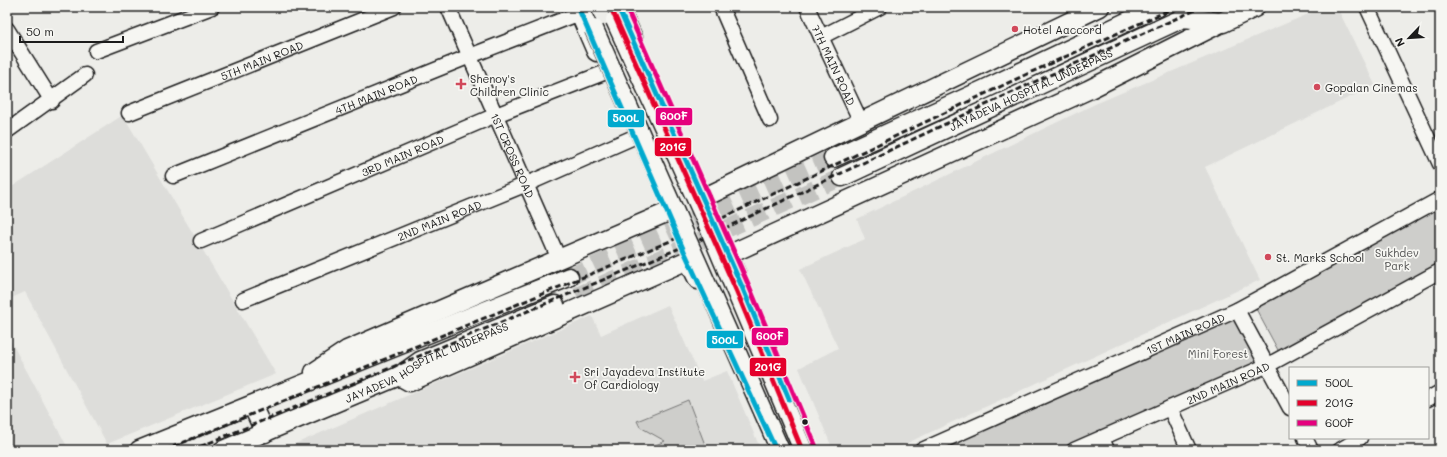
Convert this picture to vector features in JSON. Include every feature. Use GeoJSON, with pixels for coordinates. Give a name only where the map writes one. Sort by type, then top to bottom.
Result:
{"type":"FeatureCollection","features":[{"type":"Feature","properties":{"kind":"highway"},"geometry":{"type":"LineString","coordinates":[[618,7],[728,255]]}},
{"type":"Feature","properties":{"kind":"highway"},"geometry":{"type":"LineString","coordinates":[[1223,22],[1254,7]]}},
{"type":"Feature","properties":{"kind":"highway"},"geometry":{"type":"LineString","coordinates":[[581,9],[606,72],[688,260]]}},
{"type":"Feature","properties":{"kind":"main road"},"geometry":{"type":"LineString","coordinates":[[610,7],[707,223],[803,450]]}},
{"type":"Feature","properties":{"kind":"main road"},"geometry":{"type":"LineString","coordinates":[[703,198],[1100,7]]}},
{"type":"Feature","properties":{"kind":"main road","name":"JAYADEVA HOSPITAL UNDERPASS"},"geometry":{"type":"LineString","coordinates":[[833,158],[985,89],[1158,7]]}},
{"type":"Feature","properties":{"kind":"main road"},"geometry":{"type":"LineString","coordinates":[[581,9],[594,29],[780,450]]}},
{"type":"Feature","properties":{"kind":"main road","name":"JAYADEVA HOSPITAL UNDERPASS"},"geometry":{"type":"LineString","coordinates":[[842,177],[1183,18],[1223,22]]}},
{"type":"Feature","properties":{"kind":"main road"},"geometry":{"type":"LineString","coordinates":[[810,450],[728,255],[1088,90],[1223,22]]}},
{"type":"Feature","properties":{"kind":"main road"},"geometry":{"type":"LineString","coordinates":[[139,450],[279,394],[347,350],[668,212]]}},
{"type":"Feature","properties":{"kind":"main road"},"geometry":{"type":"LineString","coordinates":[[399,376],[410,382],[688,260],[776,450]]}},
{"type":"Feature","properties":{"kind":"main road","name":"JAYADEVA HOSPITAL UNDERPASS"},"geometry":{"type":"LineString","coordinates":[[279,394],[569,278]]}},
{"type":"Feature","properties":{"kind":"main road","name":"JAYADEVA HOSPITAL UNDERPASS"},"geometry":{"type":"LineString","coordinates":[[223,450],[399,376],[420,361],[577,296]]}},
{"type":"Feature","properties":{"kind":"main road"},"geometry":{"type":"LineString","coordinates":[[252,405],[270,431]]}},
{"type":"Feature","properties":{"kind":"street"},"geometry":{"type":"LineString","coordinates":[[96,51],[212,7]]}},
{"type":"Feature","properties":{"kind":"street","name":"5TH MAIN ROAD"},"geometry":{"type":"LineString","coordinates":[[129,113],[394,7]]}},
{"type":"Feature","properties":{"kind":"street","name":"1ST CROSS ROAD"},"geometry":{"type":"LineString","coordinates":[[448,7],[559,259]]}},
{"type":"Feature","properties":{"kind":"street"},"geometry":{"type":"LineString","coordinates":[[721,7],[770,120]]}},
{"type":"Feature","properties":{"kind":"street","name":"7TH MAIN ROAD"},"geometry":{"type":"LineString","coordinates":[[807,7],[861,122]]}},
{"type":"Feature","properties":{"kind":"street"},"geometry":{"type":"LineString","coordinates":[[821,36],[880,7]]}},
{"type":"Feature","properties":{"kind":"street"},"geometry":{"type":"LineString","coordinates":[[1367,7],[1440,164]]}},
{"type":"Feature","properties":{"kind":"street","name":"4TH MAIN ROAD"},"geometry":{"type":"LineString","coordinates":[[173,176],[470,56],[581,9]]}},
{"type":"Feature","properties":{"kind":"street"},"geometry":{"type":"LineString","coordinates":[[7,29],[52,101]]}},
{"type":"Feature","properties":{"kind":"street","name":"3RD MAIN ROAD"},"geometry":{"type":"LineString","coordinates":[[201,241],[496,114],[606,72]]}},
{"type":"Feature","properties":{"kind":"street"},"geometry":{"type":"LineString","coordinates":[[7,131],[52,101],[85,76]]}},
{"type":"Feature","properties":{"kind":"street","name":"2ND MAIN ROAD"},"geometry":{"type":"LineString","coordinates":[[243,300],[527,184],[634,137]]}},
{"type":"Feature","properties":{"kind":"street","name":"1ST MAIN ROAD"},"geometry":{"type":"LineString","coordinates":[[922,450],[1237,310],[1440,199]]}},
{"type":"Feature","properties":{"kind":"street","name":"2ND MAIN ROAD"},"geometry":{"type":"LineString","coordinates":[[1074,450],[1104,444],[1170,408],[1268,365],[1440,271]]}},
{"type":"Feature","properties":{"kind":"street"},"geometry":{"type":"LineString","coordinates":[[1237,310],[1289,406]]}},
{"type":"Feature","properties":{"kind":"street"},"geometry":{"type":"LineString","coordinates":[[1429,398],[1440,392]]}},
{"type":"Feature","properties":{"kind":"street"},"geometry":{"type":"LineString","coordinates":[[1170,408],[1189,450]]}},
{"type":"Feature","properties":{"kind":"street"},"geometry":{"type":"LineString","coordinates":[[1306,439],[1311,450]]}},
{"type":"Feature","properties":{"kind":"street"},"geometry":{"type":"LineString","coordinates":[[1340,450],[1358,439]]}},
{"type":"Feature","properties":{"kind":"shaded area"},"geometry":{"type":"Polygon","coordinates":[[[1325,7],[1337,7],[1375,85],[1205,167],[1260,280],[892,450],[833,450],[799,368],[838,348],[800,269],[865,239],[857,219],[1095,104],[1325,7]]]}},
{"type":"Feature","properties":{"kind":"shaded area"},"geometry":{"type":"Polygon","coordinates":[[[123,115],[276,374],[107,444],[25,292],[7,300],[7,190],[123,115]]]}},
{"type":"Feature","properties":{"kind":"shaded area","name":"Sri Jayadeva Institute Of Cardiology"},"geometry":{"type":"Polygon","coordinates":[[[668,305],[702,381],[727,371],[761,450],[281,450],[592,316],[601,335],[668,305]]]}},
{"type":"Feature","properties":{"kind":"shaded area"},"geometry":{"type":"Polygon","coordinates":[[[7,334],[69,450],[14,450],[7,440],[7,334]]]}},
{"type":"Feature","properties":{"kind":"green space","name":"Mini Forest"},"geometry":{"type":"Polygon","coordinates":[[[1440,206],[1440,264],[1279,352],[1255,307],[1440,206]]]}},
{"type":"Feature","properties":{"kind":"green space","name":"Mini Forest"},"geometry":{"type":"Polygon","coordinates":[[[1236,317],[1261,362],[1058,450],[937,450],[1236,317]]]}},
{"type":"Feature","properties":{"kind":"green space"},"geometry":{"type":"Polygon","coordinates":[[[688,400],[707,450],[687,450],[688,446],[677,450],[644,450],[665,441],[640,427],[637,421],[688,400]]]}},
{"type":"Feature","properties":{"kind":"tunnel"},"geometry":{"type":"LineString","coordinates":[[569,277],[833,158]]}},
{"type":"Feature","properties":{"kind":"tunnel"},"geometry":{"type":"LineString","coordinates":[[577,296],[842,177]]}},
{"type":"Feature","properties":{"kind":"railway"},"geometry":{"type":"LineString","coordinates":[[165,450],[697,230],[1027,74],[1176,7]]}},
{"type":"Feature","properties":{"kind":"railway"},"geometry":{"type":"LineString","coordinates":[[192,450],[702,239],[1032,83],[1202,7]]}},
{"type":"Feature","properties":{"kind":"transit line","name":"500L"},"geometry":{"type":"LineString","coordinates":[[578,7],[684,251],[776,450]]}},
{"type":"Feature","properties":{"kind":"transit line","name":"500L"},"geometry":{"type":"LineString","coordinates":[[618,7],[743,289],[789,399]]}},
{"type":"Feature","properties":{"kind":"transit line","name":"600F"},"geometry":{"type":"LineString","coordinates":[[626,7],[749,286],[816,447]]}},
{"type":"Feature","properties":{"kind":"transit line","name":"201G"},"geometry":{"type":"LineString","coordinates":[[612,10],[737,292],[802,450]]}},
{"type":"Feature","properties":{"kind":"place","name":"Hotel Aaccord"},"geometry":{"type":"Point","coordinates":[1015,29]}},
{"type":"Feature","properties":{"kind":"place","name":"Shenoy's Children Clinic"},"geometry":{"type":"Point","coordinates":[461,84]}},
{"type":"Feature","properties":{"kind":"place","name":"Gopalan Cinemas"},"geometry":{"type":"Point","coordinates":[1317,87]}},
{"type":"Feature","properties":{"kind":"place","name":"St. Marks School"},"geometry":{"type":"Point","coordinates":[1268,257]}},
{"type":"Feature","properties":{"kind":"place","name":"Sri Jayadeva Institute Of Cardiology"},"geometry":{"type":"Point","coordinates":[575,377]}},
{"type":"Feature","properties":{"kind":"park label","name":"Sukhdev Park"},"geometry":{"type":"Point","coordinates":[1397,258]}}]}
